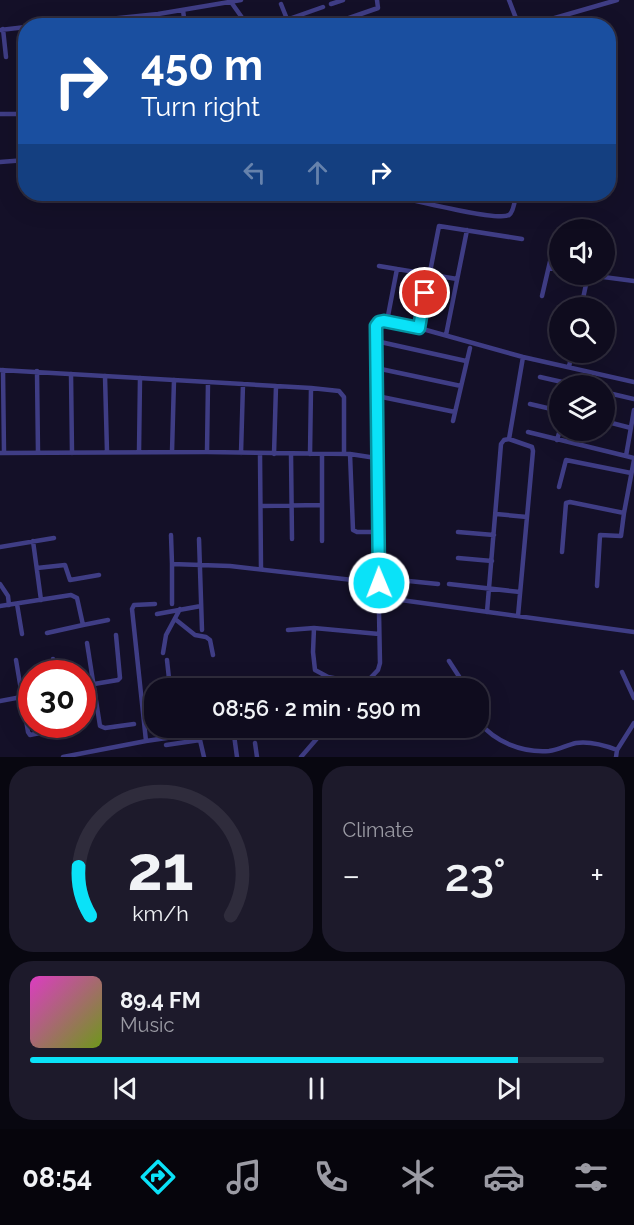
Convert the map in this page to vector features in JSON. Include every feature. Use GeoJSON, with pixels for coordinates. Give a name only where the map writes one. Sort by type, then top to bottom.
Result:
{"type":"FeatureCollection","features":[{"type":"Feature","properties":{"kind":"street"},"geometry":{"type":"LineString","coordinates":[[126,18],[183,10],[211,2],[241,0]]}},
{"type":"Feature","properties":{"kind":"street"},"geometry":{"type":"LineString","coordinates":[[331,4],[343,0]]}},
{"type":"Feature","properties":{"kind":"street"},"geometry":{"type":"LineString","coordinates":[[349,18],[378,8],[377,0]]}},
{"type":"Feature","properties":{"kind":"street"},"geometry":{"type":"LineString","coordinates":[[509,0],[516,18]]}},
{"type":"Feature","properties":{"kind":"street"},"geometry":{"type":"LineString","coordinates":[[555,18],[617,0]]}},
{"type":"Feature","properties":{"kind":"street"},"geometry":{"type":"LineString","coordinates":[[231,2],[242,18]]}},
{"type":"Feature","properties":{"kind":"street"},"geometry":{"type":"LineString","coordinates":[[281,4],[287,18]]}},
{"type":"Feature","properties":{"kind":"street"},"geometry":{"type":"LineString","coordinates":[[290,18],[323,8]]}},
{"type":"Feature","properties":{"kind":"street"},"geometry":{"type":"LineString","coordinates":[[183,10],[184,18]]}},
{"type":"Feature","properties":{"kind":"street"},"geometry":{"type":"LineString","coordinates":[[6,57],[2,29],[18,28]]}},
{"type":"Feature","properties":{"kind":"street"},"geometry":{"type":"LineString","coordinates":[[0,114],[18,114]]}},
{"type":"Feature","properties":{"kind":"street"},"geometry":{"type":"LineString","coordinates":[[0,162],[18,161]]}},
{"type":"Feature","properties":{"kind":"street"},"geometry":{"type":"LineString","coordinates":[[418,201],[477,214],[502,216],[508,216],[512,212],[514,201]]}},
{"type":"Feature","properties":{"kind":"street"},"geometry":{"type":"LineString","coordinates":[[419,328],[437,227],[522,239]]}},
{"type":"Feature","properties":{"kind":"street"},"geometry":{"type":"LineString","coordinates":[[446,335],[467,230]]}},
{"type":"Feature","properties":{"kind":"street"},"geometry":{"type":"LineString","coordinates":[[379,266],[457,279]]}},
{"type":"Feature","properties":{"kind":"street"},"geometry":{"type":"LineString","coordinates":[[542,296],[549,267]]}},
{"type":"Feature","properties":{"kind":"street"},"geometry":{"type":"LineString","coordinates":[[387,321],[397,269]]}},
{"type":"Feature","properties":{"kind":"street"},"geometry":{"type":"LineString","coordinates":[[615,279],[634,281]]}},
{"type":"Feature","properties":{"kind":"street"},"geometry":{"type":"LineString","coordinates":[[369,678],[379,666],[380,634],[376,324],[387,321],[419,328],[523,357],[634,382]]}},
{"type":"Feature","properties":{"kind":"street"},"geometry":{"type":"LineString","coordinates":[[376,341],[466,361]]}},
{"type":"Feature","properties":{"kind":"street"},"geometry":{"type":"LineString","coordinates":[[453,421],[470,348]]}},
{"type":"Feature","properties":{"kind":"street"},"geometry":{"type":"LineString","coordinates":[[509,439],[523,357]]}},
{"type":"Feature","properties":{"kind":"street"},"geometry":{"type":"LineString","coordinates":[[569,367],[570,363]]}},
{"type":"Feature","properties":{"kind":"street"},"geometry":{"type":"LineString","coordinates":[[376,369],[461,386]]}},
{"type":"Feature","properties":{"kind":"street"},"geometry":{"type":"LineString","coordinates":[[376,458],[347,454],[207,452],[2,453],[2,370],[311,388],[339,392],[344,397],[347,454],[353,530],[378,532]]}},
{"type":"Feature","properties":{"kind":"street"},"geometry":{"type":"LineString","coordinates":[[37,371],[38,453]]}},
{"type":"Feature","properties":{"kind":"street"},"geometry":{"type":"LineString","coordinates":[[71,374],[72,453]]}},
{"type":"Feature","properties":{"kind":"street"},"geometry":{"type":"LineString","coordinates":[[105,376],[107,452]]}},
{"type":"Feature","properties":{"kind":"street"},"geometry":{"type":"LineString","coordinates":[[540,377],[549,379]]}},
{"type":"Feature","properties":{"kind":"street"},"geometry":{"type":"LineString","coordinates":[[139,452],[140,378]]}},
{"type":"Feature","properties":{"kind":"street"},"geometry":{"type":"LineString","coordinates":[[172,452],[174,380]]}},
{"type":"Feature","properties":{"kind":"street"},"geometry":{"type":"LineString","coordinates":[[207,452],[208,382]]}},
{"type":"Feature","properties":{"kind":"street"},"geometry":{"type":"LineString","coordinates":[[241,453],[243,384]]}},
{"type":"Feature","properties":{"kind":"street"},"geometry":{"type":"LineString","coordinates":[[274,454],[276,386]]}},
{"type":"Feature","properties":{"kind":"street"},"geometry":{"type":"LineString","coordinates":[[310,454],[311,388]]}},
{"type":"Feature","properties":{"kind":"street"},"geometry":{"type":"LineString","coordinates":[[615,395],[634,399]]}},
{"type":"Feature","properties":{"kind":"street"},"geometry":{"type":"LineString","coordinates":[[377,396],[455,412]]}},
{"type":"Feature","properties":{"kind":"street"},"geometry":{"type":"LineString","coordinates":[[531,404],[549,408]]}},
{"type":"Feature","properties":{"kind":"street"},"geometry":{"type":"LineString","coordinates":[[626,456],[634,410]]}},
{"type":"Feature","properties":{"kind":"street"},"geometry":{"type":"LineString","coordinates":[[615,424],[631,428]]}},
{"type":"Feature","properties":{"kind":"street"},"geometry":{"type":"LineString","coordinates":[[528,432],[549,438]]}},
{"type":"Feature","properties":{"kind":"street"},"geometry":{"type":"LineString","coordinates":[[487,612],[501,444],[509,439],[532,447],[533,451],[518,616]]}},
{"type":"Feature","properties":{"kind":"street"},"geometry":{"type":"LineString","coordinates":[[561,441],[634,459],[621,536],[600,535],[597,586]]}},
{"type":"Feature","properties":{"kind":"street"},"geometry":{"type":"LineString","coordinates":[[260,454],[261,569]]}},
{"type":"Feature","properties":{"kind":"street"},"geometry":{"type":"LineString","coordinates":[[291,454],[292,539]]}},
{"type":"Feature","properties":{"kind":"street"},"geometry":{"type":"LineString","coordinates":[[322,454],[322,542]]}},
{"type":"Feature","properties":{"kind":"street"},"geometry":{"type":"LineString","coordinates":[[559,487],[566,460],[631,473]]}},
{"type":"Feature","properties":{"kind":"street"},"geometry":{"type":"LineString","coordinates":[[562,552],[565,505],[568,502],[624,513]]}},
{"type":"Feature","properties":{"kind":"street"},"geometry":{"type":"LineString","coordinates":[[261,506],[321,505]]}},
{"type":"Feature","properties":{"kind":"street"},"geometry":{"type":"LineString","coordinates":[[496,514],[527,517]]}},
{"type":"Feature","properties":{"kind":"street"},"geometry":{"type":"LineString","coordinates":[[458,532],[494,535]]}},
{"type":"Feature","properties":{"kind":"street"},"geometry":{"type":"LineString","coordinates":[[171,535],[172,604]]}},
{"type":"Feature","properties":{"kind":"street"},"geometry":{"type":"LineString","coordinates":[[0,547],[54,538]]}},
{"type":"Feature","properties":{"kind":"street"},"geometry":{"type":"LineString","coordinates":[[199,539],[202,630]]}},
{"type":"Feature","properties":{"kind":"street"},"geometry":{"type":"LineString","coordinates":[[33,541],[41,600]]}},
{"type":"Feature","properties":{"kind":"street"},"geometry":{"type":"LineString","coordinates":[[458,558],[492,561]]}},
{"type":"Feature","properties":{"kind":"street"},"geometry":{"type":"LineString","coordinates":[[37,567],[64,564],[69,579],[72,580],[99,575]]}},
{"type":"Feature","properties":{"kind":"street"},"geometry":{"type":"LineString","coordinates":[[172,564],[438,584]]}},
{"type":"Feature","properties":{"kind":"street"},"geometry":{"type":"LineString","coordinates":[[0,584],[8,596],[9,605]]}},
{"type":"Feature","properties":{"kind":"street"},"geometry":{"type":"LineString","coordinates":[[449,585],[520,592]]}},
{"type":"Feature","properties":{"kind":"street"},"geometry":{"type":"LineString","coordinates":[[0,606],[74,596],[79,602],[83,625]]}},
{"type":"Feature","properties":{"kind":"street"},"geometry":{"type":"LineString","coordinates":[[379,597],[634,632]]}},
{"type":"Feature","properties":{"kind":"street"},"geometry":{"type":"LineString","coordinates":[[17,604],[22,634]]}},
{"type":"Feature","properties":{"kind":"street"},"geometry":{"type":"LineString","coordinates":[[146,741],[132,609],[134,604],[155,604]]}},
{"type":"Feature","properties":{"kind":"street"},"geometry":{"type":"LineString","coordinates":[[157,614],[201,606]]}},
{"type":"Feature","properties":{"kind":"street"},"geometry":{"type":"LineString","coordinates":[[163,653],[166,635],[180,609]]}},
{"type":"Feature","properties":{"kind":"street"},"geometry":{"type":"LineString","coordinates":[[175,619],[195,635],[210,640],[213,655]]}},
{"type":"Feature","properties":{"kind":"street"},"geometry":{"type":"LineString","coordinates":[[47,633],[108,620]]}},
{"type":"Feature","properties":{"kind":"street"},"geometry":{"type":"LineString","coordinates":[[288,630],[314,628],[380,634]]}},
{"type":"Feature","properties":{"kind":"street"},"geometry":{"type":"LineString","coordinates":[[314,628],[315,670],[334,678]]}},
{"type":"Feature","properties":{"kind":"street"},"geometry":{"type":"LineString","coordinates":[[96,683],[120,678],[116,635]]}},
{"type":"Feature","properties":{"kind":"street"},"geometry":{"type":"LineString","coordinates":[[87,643],[89,660]]}},
{"type":"Feature","properties":{"kind":"street"},"geometry":{"type":"LineString","coordinates":[[16,660],[18,671]]}},
{"type":"Feature","properties":{"kind":"street"},"geometry":{"type":"LineString","coordinates":[[167,660],[169,678]]}},
{"type":"Feature","properties":{"kind":"street"},"geometry":{"type":"LineString","coordinates":[[449,661],[460,678]]}},
{"type":"Feature","properties":{"kind":"street"},"geometry":{"type":"LineString","coordinates":[[622,672],[634,698]]}},
{"type":"Feature","properties":{"kind":"street"},"geometry":{"type":"LineString","coordinates":[[0,701],[18,698]]}},
{"type":"Feature","properties":{"kind":"street"},"geometry":{"type":"LineString","coordinates":[[96,705],[100,726],[105,728],[134,724]]}},
{"type":"Feature","properties":{"kind":"street"},"geometry":{"type":"LineString","coordinates":[[616,757],[617,750],[634,723]]}},
{"type":"Feature","properties":{"kind":"street"},"geometry":{"type":"LineString","coordinates":[[489,732],[510,745],[533,751],[551,751],[583,743],[601,744],[617,750]]}},
{"type":"Feature","properties":{"kind":"street"},"geometry":{"type":"LineString","coordinates":[[63,757],[168,738]]}},
{"type":"Feature","properties":{"kind":"street"},"geometry":{"type":"LineString","coordinates":[[234,738],[237,757]]}},
{"type":"Feature","properties":{"kind":"street"},"geometry":{"type":"LineString","coordinates":[[301,757],[317,738]]}},
{"type":"Feature","properties":{"kind":"street"},"geometry":{"type":"LineString","coordinates":[[166,744],[201,740],[204,757]]}},
{"type":"Feature","properties":{"kind":"street"},"geometry":{"type":"LineString","coordinates":[[255,743],[257,757]]}},
{"type":"Feature","properties":{"kind":"street"},"geometry":{"type":"LineString","coordinates":[[533,751],[535,757]]}},
{"type":"Feature","properties":{"kind":"route"},"geometry":{"type":"LineString","coordinates":[[379,583],[376,498],[376,324],[384,321],[419,328],[425,293]]}}]}
